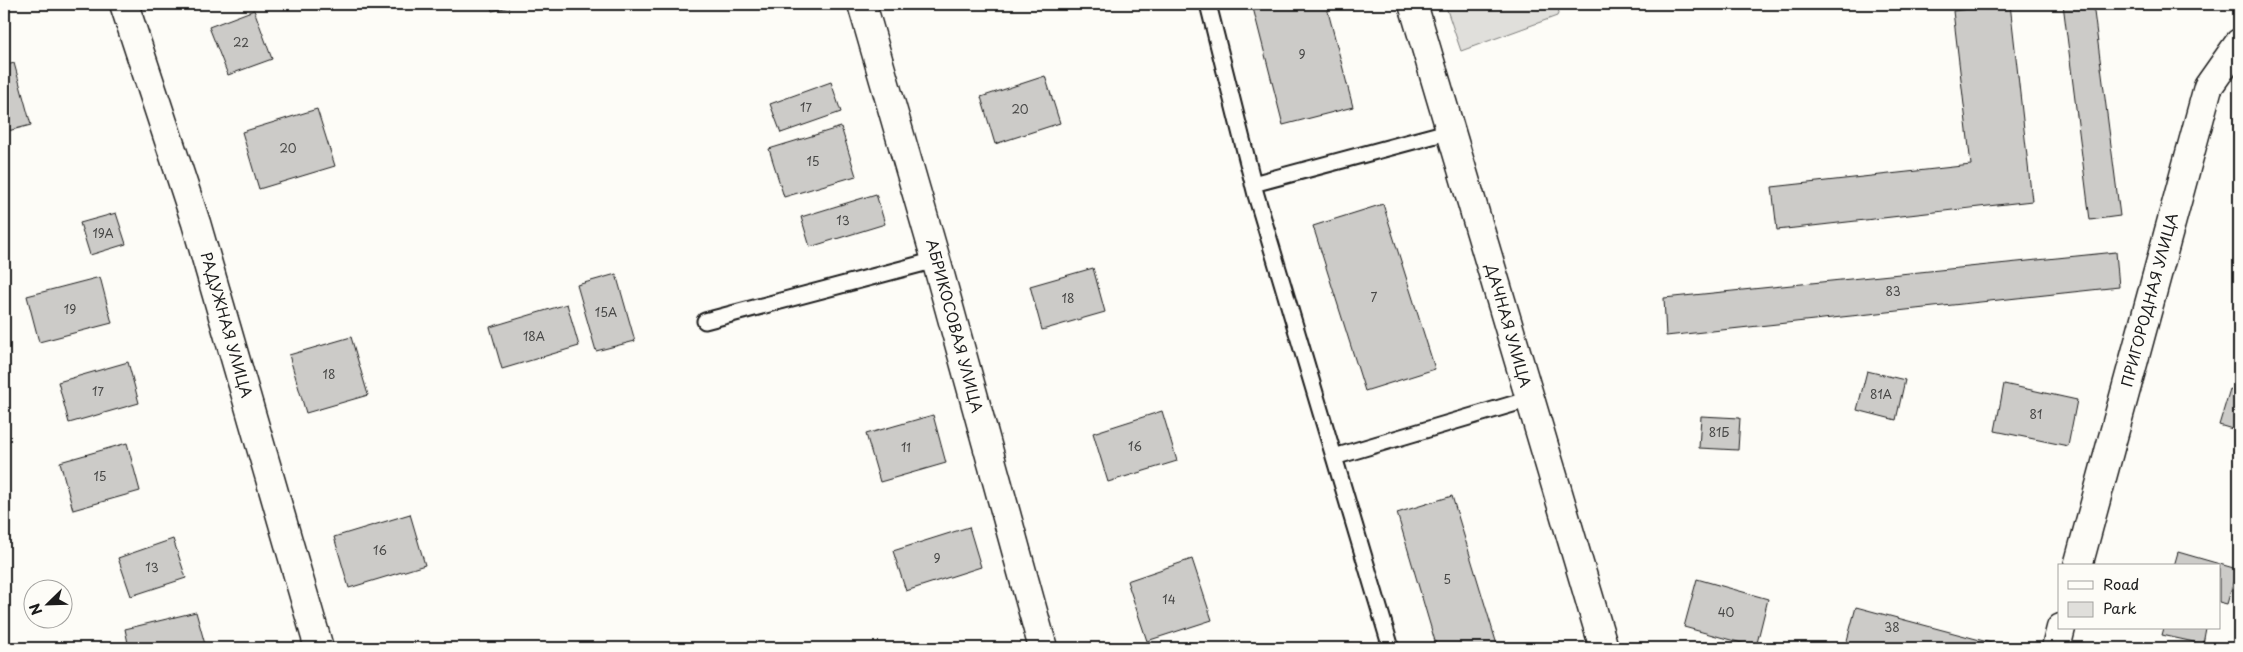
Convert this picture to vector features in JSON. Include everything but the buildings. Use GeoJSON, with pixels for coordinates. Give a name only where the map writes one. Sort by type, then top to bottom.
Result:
{"type":"FeatureCollection","features":[{"type":"Feature","properties":{"kind":"street","name":"РАДУЖНАЯ УЛИЦА"},"geometry":{"type":"LineString","coordinates":[[124,4],[196,223],[319,648]]}},
{"type":"Feature","properties":{"kind":"street","name":"АБРИКОСОВАЯ УЛИЦА"},"geometry":{"type":"LineString","coordinates":[[862,4],[936,260],[1043,648]]}},
{"type":"Feature","properties":{"kind":"street","name":"ДАЧНАЯ УЛИЦА"},"geometry":{"type":"LineString","coordinates":[[1413,4],[1604,648]]}},
{"type":"Feature","properties":{"kind":"street","name":"ПРИГОРОДНАЯ УЛИЦА"},"geometry":{"type":"LineString","coordinates":[[2079,564],[2208,87],[2239,43]]}},
{"type":"Feature","properties":{"kind":"street"},"geometry":{"type":"LineString","coordinates":[[2056,648],[2060,630]]}},
{"type":"Feature","properties":{"kind":"lane"},"geometry":{"type":"LineString","coordinates":[[1208,4],[1253,184],[1391,648]]}},
{"type":"Feature","properties":{"kind":"lane"},"geometry":{"type":"LineString","coordinates":[[1253,184],[1451,130]]}},
{"type":"Feature","properties":{"kind":"lane"},"geometry":{"type":"LineString","coordinates":[[705,321],[936,260]]}},
{"type":"Feature","properties":{"kind":"lane"},"geometry":{"type":"LineString","coordinates":[[1334,457],[1530,399]]}},
{"type":"Feature","properties":{"kind":"green space"},"geometry":{"type":"Polygon","coordinates":[[[1445,4],[1562,4],[1557,16],[1461,51],[1445,4]]]}}]}
